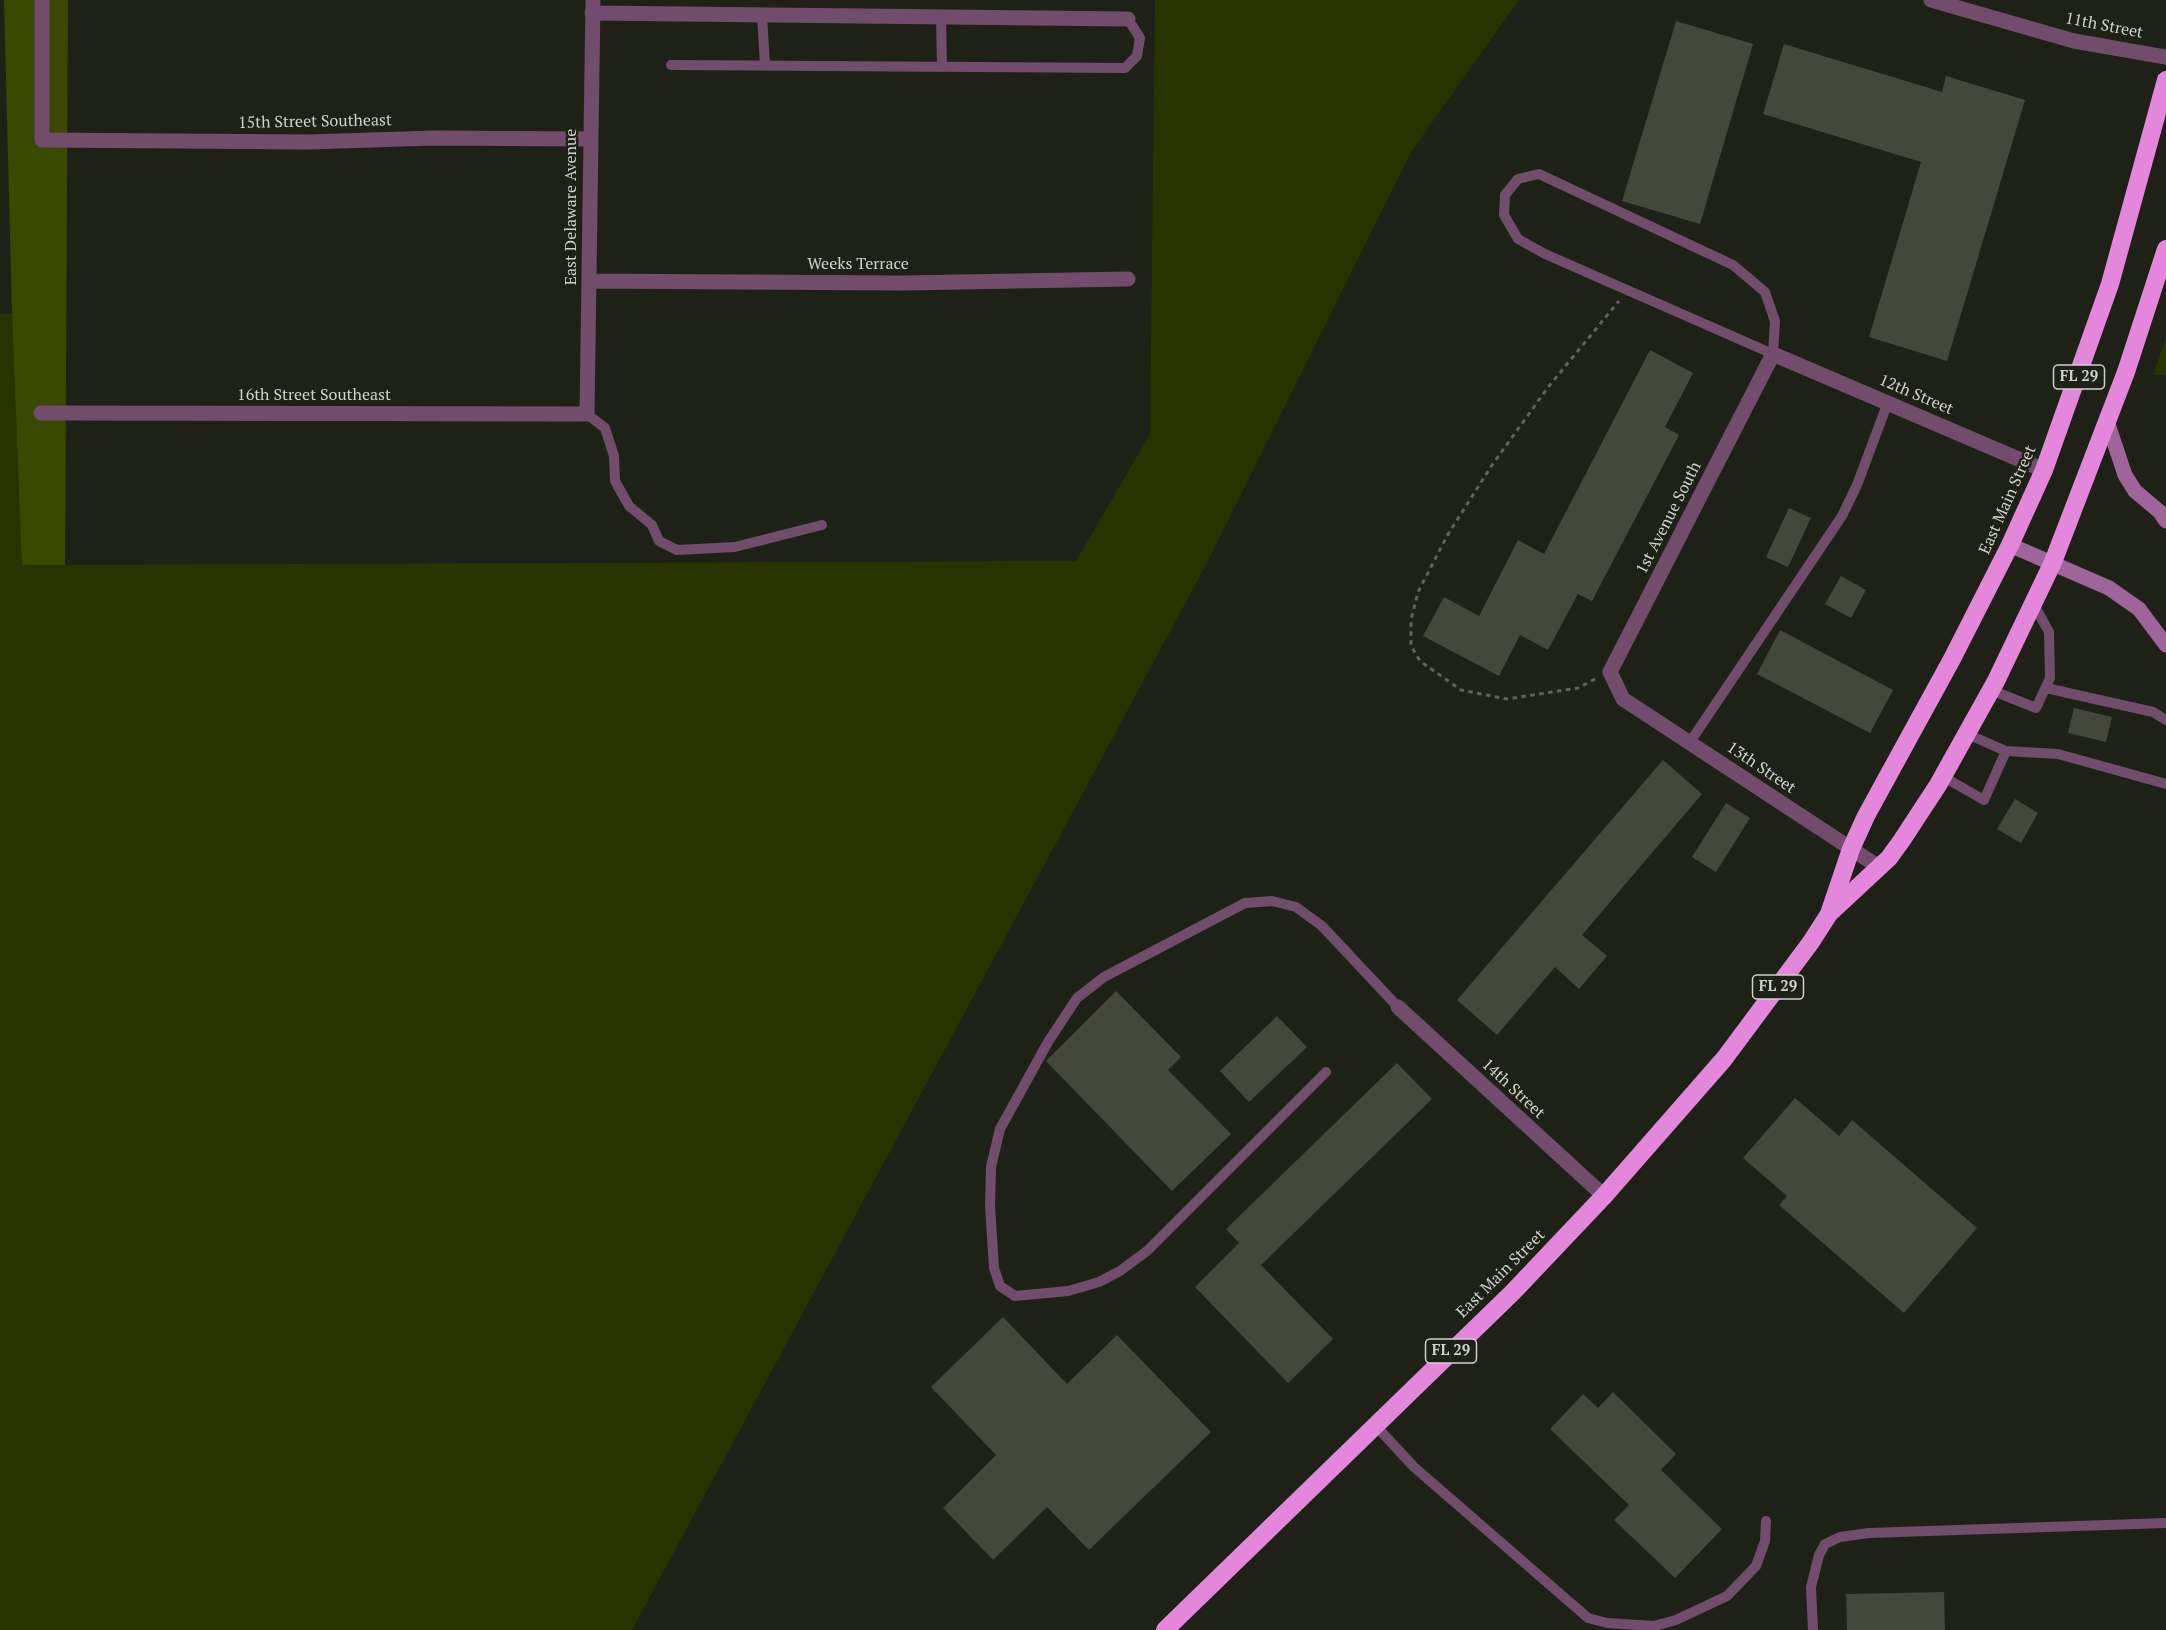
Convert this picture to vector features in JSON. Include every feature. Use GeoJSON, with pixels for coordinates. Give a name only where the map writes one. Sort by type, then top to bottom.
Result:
{"type":"FeatureCollection","features":[{"type":"Feature","properties":{"kind":"highway","name":"East Main Street"},"geometry":{"type":"LineString","coordinates":[[1165,1630],[1513,1292],[1604,1196],[1724,1059],[1811,942],[1829,914],[1851,849],[1896,759],[1952,659],[2010,545],[2044,470],[2117,263],[2166,80]]}},
{"type":"Feature","properties":{"kind":"highway","name":"East Main Street"},"geometry":{"type":"LineString","coordinates":[[1829,914],[1879,867],[1902,840],[1991,690],[2053,562],[2108,421],[2166,249]]}},
{"type":"Feature","properties":{"kind":"main road"},"geometry":{"type":"LineString","coordinates":[[2108,421],[2125,475],[2135,491],[2160,512],[2166,521]]}},
{"type":"Feature","properties":{"kind":"main road"},"geometry":{"type":"LineString","coordinates":[[2010,545],[2109,588],[2139,609],[2166,645]]}},
{"type":"Feature","properties":{"kind":"street","name":"15th Street Southeast"},"geometry":{"type":"LineString","coordinates":[[42,0],[42,140],[309,142],[433,138],[589,139]]}},
{"type":"Feature","properties":{"kind":"street","name":"11th Street"},"geometry":{"type":"LineString","coordinates":[[1932,0],[2074,41],[2166,57]]}},
{"type":"Feature","properties":{"kind":"street"},"geometry":{"type":"LineString","coordinates":[[592,6],[762,15],[1128,19]]}},
{"type":"Feature","properties":{"kind":"street","name":"East Delaware Avenue"},"geometry":{"type":"LineString","coordinates":[[587,414],[592,6]]}},
{"type":"Feature","properties":{"kind":"street","name":"Weeks Terrace"},"geometry":{"type":"LineString","coordinates":[[589,281],[903,283],[1128,279]]}},
{"type":"Feature","properties":{"kind":"street","name":"12th Street"},"geometry":{"type":"LineString","coordinates":[[1773,354],[2044,470]]}},
{"type":"Feature","properties":{"kind":"street","name":"1st Avenue South"},"geometry":{"type":"LineString","coordinates":[[1610,672],[1773,354]]}},
{"type":"Feature","properties":{"kind":"street","name":"16th Street Southeast"},"geometry":{"type":"LineString","coordinates":[[41,413],[587,414]]}},
{"type":"Feature","properties":{"kind":"street","name":"13th Street"},"geometry":{"type":"LineString","coordinates":[[1610,672],[1623,699],[1879,867]]}},
{"type":"Feature","properties":{"kind":"street","name":"14th Street"},"geometry":{"type":"LineString","coordinates":[[1398,1007],[1604,1196]]}},
{"type":"Feature","properties":{"kind":"lane"},"geometry":{"type":"LineString","coordinates":[[762,15],[765,65]]}},
{"type":"Feature","properties":{"kind":"lane"},"geometry":{"type":"LineString","coordinates":[[941,17],[942,67]]}},
{"type":"Feature","properties":{"kind":"lane"},"geometry":{"type":"LineString","coordinates":[[671,65],[1125,68],[1137,56],[1140,38],[1128,19]]}},
{"type":"Feature","properties":{"kind":"lane"},"geometry":{"type":"LineString","coordinates":[[1539,174],[1734,265],[1765,292],[1774,321],[1773,354],[1545,254],[1518,239],[1504,215],[1505,195],[1518,179],[1539,174]]}},
{"type":"Feature","properties":{"kind":"lane"},"geometry":{"type":"LineString","coordinates":[[1690,742],[1842,516],[1857,485],[1888,402]]}},
{"type":"Feature","properties":{"kind":"lane"},"geometry":{"type":"LineString","coordinates":[[587,414],[604,428],[614,456],[615,481],[629,506],[652,525],[659,541],[677,550],[735,547],[822,525]]}},
{"type":"Feature","properties":{"kind":"lane"},"geometry":{"type":"LineString","coordinates":[[1991,690],[2036,708],[2046,688],[2050,678],[2049,632],[2033,603]]}},
{"type":"Feature","properties":{"kind":"lane"},"geometry":{"type":"LineString","coordinates":[[2046,688],[2153,712],[2166,720]]}},
{"type":"Feature","properties":{"kind":"lane"},"geometry":{"type":"LineString","coordinates":[[1966,734],[2006,751],[2058,754],[2166,784]]}},
{"type":"Feature","properties":{"kind":"lane"},"geometry":{"type":"LineString","coordinates":[[1942,776],[1984,800],[2006,751]]}},
{"type":"Feature","properties":{"kind":"lane"},"geometry":{"type":"LineString","coordinates":[[1326,1072],[1147,1251],[1120,1271],[1099,1282],[1068,1291],[1015,1296],[1000,1286],[994,1268],[990,1206],[991,1167],[1000,1129],[1048,1042],[1077,998],[1104,977],[1245,903],[1272,901],[1296,907],[1322,926],[1398,1007]]}},
{"type":"Feature","properties":{"kind":"lane"},"geometry":{"type":"LineString","coordinates":[[1376,1425],[1414,1467],[1588,1618],[1607,1623],[1654,1626],[1676,1620],[1727,1596],[1756,1566],[1765,1541],[1766,1521]]}},
{"type":"Feature","properties":{"kind":"lane"},"geometry":{"type":"LineString","coordinates":[[1813,1630],[1811,1587],[1819,1556],[1826,1544],[1840,1537],[1869,1533],[2166,1523]]}},
{"type":"Feature","properties":{"kind":"path"},"geometry":{"type":"LineString","coordinates":[[1610,672],[1578,688],[1538,696],[1507,699],[1461,690],[1420,661],[1411,646],[1411,620],[1418,592],[1447,536],[1492,465],[1549,386],[1628,291]]}},
{"type":"Feature","properties":{"kind":"green space"},"geometry":{"type":"Polygon","coordinates":[[[4,0],[68,0],[65,565],[22,565],[12,313],[4,0]]]}},
{"type":"Feature","properties":{"kind":"green space"},"geometry":{"type":"Polygon","coordinates":[[[1155,0],[1519,0],[1411,152],[1208,561],[632,1630],[0,1630],[0,314],[12,313],[23,565],[1076,561],[1150,434],[1155,0]]]}},
{"type":"Feature","properties":{"kind":"green space"},"geometry":{"type":"Polygon","coordinates":[[[2166,337],[2166,375],[2153,375],[2166,337]]]}},
{"type":"Feature","properties":{"kind":"building"},"geometry":{"type":"Polygon","coordinates":[[[1676,21],[1753,44],[1700,224],[1622,201],[1676,21]]]}},
{"type":"Feature","properties":{"kind":"building"},"geometry":{"type":"Polygon","coordinates":[[[1784,44],[1942,92],[1946,76],[2025,100],[1947,361],[1869,337],[1921,162],[1763,114],[1784,44]]]}},
{"type":"Feature","properties":{"kind":"building"},"geometry":{"type":"Polygon","coordinates":[[[1650,350],[1693,373],[1665,427],[1679,435],[1592,601],[1578,594],[1548,650],[1520,635],[1499,676],[1423,636],[1444,597],[1479,616],[1518,540],[1544,554],[1650,350]]]}},
{"type":"Feature","properties":{"kind":"building"},"geometry":{"type":"Polygon","coordinates":[[[1789,508],[1811,518],[1788,567],[1766,557],[1789,508]]]}},
{"type":"Feature","properties":{"kind":"building"},"geometry":{"type":"Polygon","coordinates":[[[1841,576],[1866,590],[1851,618],[1825,604],[1841,576]]]}},
{"type":"Feature","properties":{"kind":"building"},"geometry":{"type":"Polygon","coordinates":[[[1780,630],[1893,690],[1870,733],[1757,674],[1780,630]]]}},
{"type":"Feature","properties":{"kind":"building"},"geometry":{"type":"Polygon","coordinates":[[[2074,708],[2112,717],[2106,742],[2068,733],[2074,708]]]}},
{"type":"Feature","properties":{"kind":"building"},"geometry":{"type":"Polygon","coordinates":[[[1663,760],[1702,794],[1582,935],[1607,956],[1579,989],[1555,967],[1497,1035],[1457,1000],[1663,760]]]}},
{"type":"Feature","properties":{"kind":"building"},"geometry":{"type":"Polygon","coordinates":[[[2015,799],[2038,813],[2021,843],[1997,829],[2015,799]]]}},
{"type":"Feature","properties":{"kind":"building"},"geometry":{"type":"Polygon","coordinates":[[[1726,803],[1750,818],[1716,872],[1692,857],[1726,803]]]}},
{"type":"Feature","properties":{"kind":"building"},"geometry":{"type":"Polygon","coordinates":[[[1116,991],[1181,1057],[1168,1070],[1231,1134],[1172,1191],[1046,1061],[1116,991]]]}},
{"type":"Feature","properties":{"kind":"building"},"geometry":{"type":"Polygon","coordinates":[[[1277,1016],[1307,1047],[1249,1102],[1220,1071],[1277,1016]]]}},
{"type":"Feature","properties":{"kind":"building"},"geometry":{"type":"Polygon","coordinates":[[[1397,1063],[1432,1099],[1261,1265],[1333,1339],[1288,1383],[1195,1287],[1239,1243],[1226,1229],[1397,1063]]]}},
{"type":"Feature","properties":{"kind":"building"},"geometry":{"type":"Polygon","coordinates":[[[1795,1098],[1839,1136],[1852,1120],[1977,1228],[1904,1313],[1779,1205],[1787,1196],[1743,1158],[1795,1098]]]}},
{"type":"Feature","properties":{"kind":"building"},"geometry":{"type":"Polygon","coordinates":[[[1003,1317],[1067,1384],[1117,1335],[1211,1432],[1089,1550],[1047,1507],[993,1560],[943,1508],[996,1455],[931,1387],[1003,1317]]]}},
{"type":"Feature","properties":{"kind":"building"},"geometry":{"type":"Polygon","coordinates":[[[1613,1392],[1676,1454],[1661,1470],[1722,1529],[1675,1578],[1614,1520],[1629,1505],[1550,1429],[1583,1394],[1598,1408],[1613,1392]]]}},
{"type":"Feature","properties":{"kind":"building"},"geometry":{"type":"Polygon","coordinates":[[[1944,1592],[1945,1630],[1847,1630],[1846,1594],[1944,1592]]]}}]}
